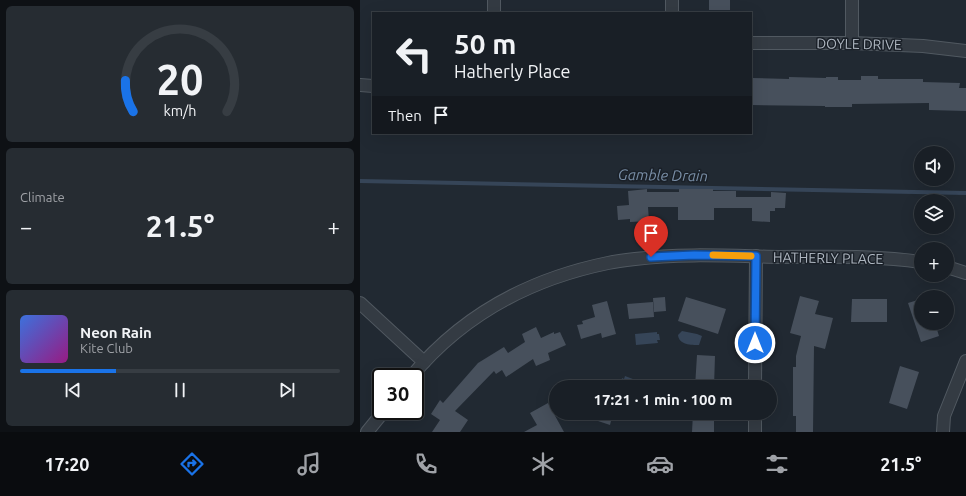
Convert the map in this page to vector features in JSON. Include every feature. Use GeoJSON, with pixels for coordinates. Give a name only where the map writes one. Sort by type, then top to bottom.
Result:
{"type":"FeatureCollection","features":[{"type":"Feature","properties":{"kind":"street"},"geometry":{"type":"LineString","coordinates":[[494,0],[494,12]]}},
{"type":"Feature","properties":{"kind":"street"},"geometry":{"type":"LineString","coordinates":[[672,0],[672,12]]}},
{"type":"Feature","properties":{"kind":"street"},"geometry":{"type":"LineString","coordinates":[[852,0],[852,43]]}},
{"type":"Feature","properties":{"kind":"street","name":"DOYLE DRIVE"},"geometry":{"type":"LineString","coordinates":[[752,43],[852,43],[923,46],[966,51]]}},
{"type":"Feature","properties":{"kind":"street"},"geometry":{"type":"LineString","coordinates":[[360,86],[372,86]]}},
{"type":"Feature","properties":{"kind":"street","name":"HATHERLY PLACE"},"geometry":{"type":"LineString","coordinates":[[419,368],[434,351],[466,324],[513,294],[550,278],[609,262],[651,257],[694,255],[870,258],[914,261]]}},
{"type":"Feature","properties":{"kind":"street"},"geometry":{"type":"LineString","coordinates":[[755,380],[756,256]]}},
{"type":"Feature","properties":{"kind":"street"},"geometry":{"type":"LineString","coordinates":[[954,269],[966,273]]}},
{"type":"Feature","properties":{"kind":"street"},"geometry":{"type":"LineString","coordinates":[[360,303],[424,362]]}},
{"type":"Feature","properties":{"kind":"street"},"geometry":{"type":"LineString","coordinates":[[943,432],[946,411],[966,361]]}},
{"type":"Feature","properties":{"kind":"street"},"geometry":{"type":"LineString","coordinates":[[368,432],[377,420]]}},
{"type":"Feature","properties":{"kind":"street"},"geometry":{"type":"LineString","coordinates":[[755,420],[755,432]]}},
{"type":"Feature","properties":{"kind":"water"},"geometry":{"type":"Polygon","coordinates":[[[682,331],[702,336],[699,345],[683,343],[678,335],[682,331]]]}},
{"type":"Feature","properties":{"kind":"water"},"geometry":{"type":"Polygon","coordinates":[[[657,332],[660,340],[657,340],[658,343],[636,345],[635,334],[657,332]]]}},
{"type":"Feature","properties":{"kind":"water"},"geometry":{"type":"Polygon","coordinates":[[[625,376],[636,380],[622,380],[622,378],[624,379],[625,376]]]}},
{"type":"Feature","properties":{"kind":"building"},"geometry":{"type":"Polygon","coordinates":[[[709,0],[730,0],[730,10],[709,10],[709,0]]]}},
{"type":"Feature","properties":{"kind":"building"},"geometry":{"type":"Polygon","coordinates":[[[861,76],[878,76],[878,79],[923,79],[923,82],[960,83],[959,88],[966,88],[966,111],[929,110],[929,103],[852,104],[852,107],[752,105],[752,78],[789,79],[789,77],[838,77],[838,80],[861,80],[861,76]]]}},
{"type":"Feature","properties":{"kind":"building"},"geometry":{"type":"Polygon","coordinates":[[[647,189],[647,192],[679,192],[679,189],[736,191],[736,197],[771,197],[771,192],[786,193],[785,208],[775,208],[775,211],[770,211],[770,222],[752,221],[752,208],[714,208],[714,220],[678,220],[678,207],[648,207],[649,221],[630,222],[630,219],[618,220],[617,206],[629,205],[628,191],[647,189]]]}},
{"type":"Feature","properties":{"kind":"building"},"geometry":{"type":"Polygon","coordinates":[[[800,296],[819,301],[815,314],[833,318],[825,349],[814,346],[813,432],[796,432],[796,416],[793,416],[793,367],[796,367],[796,356],[801,336],[790,333],[800,296]]]}},
{"type":"Feature","properties":{"kind":"building"},"geometry":{"type":"Polygon","coordinates":[[[665,297],[666,311],[654,312],[653,298],[665,297]]]}},
{"type":"Feature","properties":{"kind":"building"},"geometry":{"type":"Polygon","coordinates":[[[686,297],[726,309],[718,334],[678,321],[686,297]]]}},
{"type":"Feature","properties":{"kind":"building"},"geometry":{"type":"Polygon","coordinates":[[[852,299],[887,299],[887,322],[851,322],[852,299]]]}},
{"type":"Feature","properties":{"kind":"building"},"geometry":{"type":"Polygon","coordinates":[[[607,301],[616,334],[602,338],[601,333],[581,339],[577,325],[583,324],[582,321],[595,317],[592,305],[607,301]]]}},
{"type":"Feature","properties":{"kind":"building"},"geometry":{"type":"Polygon","coordinates":[[[914,301],[914,321],[908,303],[914,301]]]}},
{"type":"Feature","properties":{"kind":"building"},"geometry":{"type":"Polygon","coordinates":[[[653,302],[654,317],[629,319],[627,304],[653,302]]]}},
{"type":"Feature","properties":{"kind":"building"},"geometry":{"type":"Polygon","coordinates":[[[536,327],[541,338],[554,332],[554,334],[560,332],[566,345],[548,353],[550,360],[536,366],[533,359],[506,377],[502,370],[496,374],[494,371],[455,411],[468,420],[460,432],[432,432],[440,420],[431,414],[440,400],[443,403],[478,363],[504,347],[508,353],[525,342],[522,334],[536,327]]]}},
{"type":"Feature","properties":{"kind":"building"},"geometry":{"type":"Polygon","coordinates":[[[917,330],[937,330],[939,336],[921,342],[917,330]]]}},
{"type":"Feature","properties":{"kind":"building"},"geometry":{"type":"Polygon","coordinates":[[[697,355],[715,356],[714,380],[695,380],[697,355]]]}},
{"type":"Feature","properties":{"kind":"building"},"geometry":{"type":"Polygon","coordinates":[[[900,366],[919,372],[907,409],[889,403],[900,366]]]}},
{"type":"Feature","properties":{"kind":"building"},"geometry":{"type":"Polygon","coordinates":[[[548,403],[549,420],[557,420],[564,432],[524,432],[537,425],[530,413],[548,403]]]}},
{"type":"Feature","properties":{"kind":"building"},"geometry":{"type":"Polygon","coordinates":[[[595,420],[611,420],[610,425],[595,420]]]}},
{"type":"Feature","properties":{"kind":"building"},"geometry":{"type":"Polygon","coordinates":[[[693,420],[714,420],[714,432],[692,432],[693,420]]]}},
{"type":"Feature","properties":{"kind":"waterway","name":"Gamble Drain"},"geometry":{"type":"LineString","coordinates":[[360,181],[966,193]]}},
{"type":"Feature","properties":{"kind":"slow traffic"},"geometry":{"type":"LineString","coordinates":[[713,255],[751,256]]}},
{"type":"Feature","properties":{"kind":"route"},"geometry":{"type":"LineString","coordinates":[[651,257],[694,255],[756,256],[755,343]]}}]}
